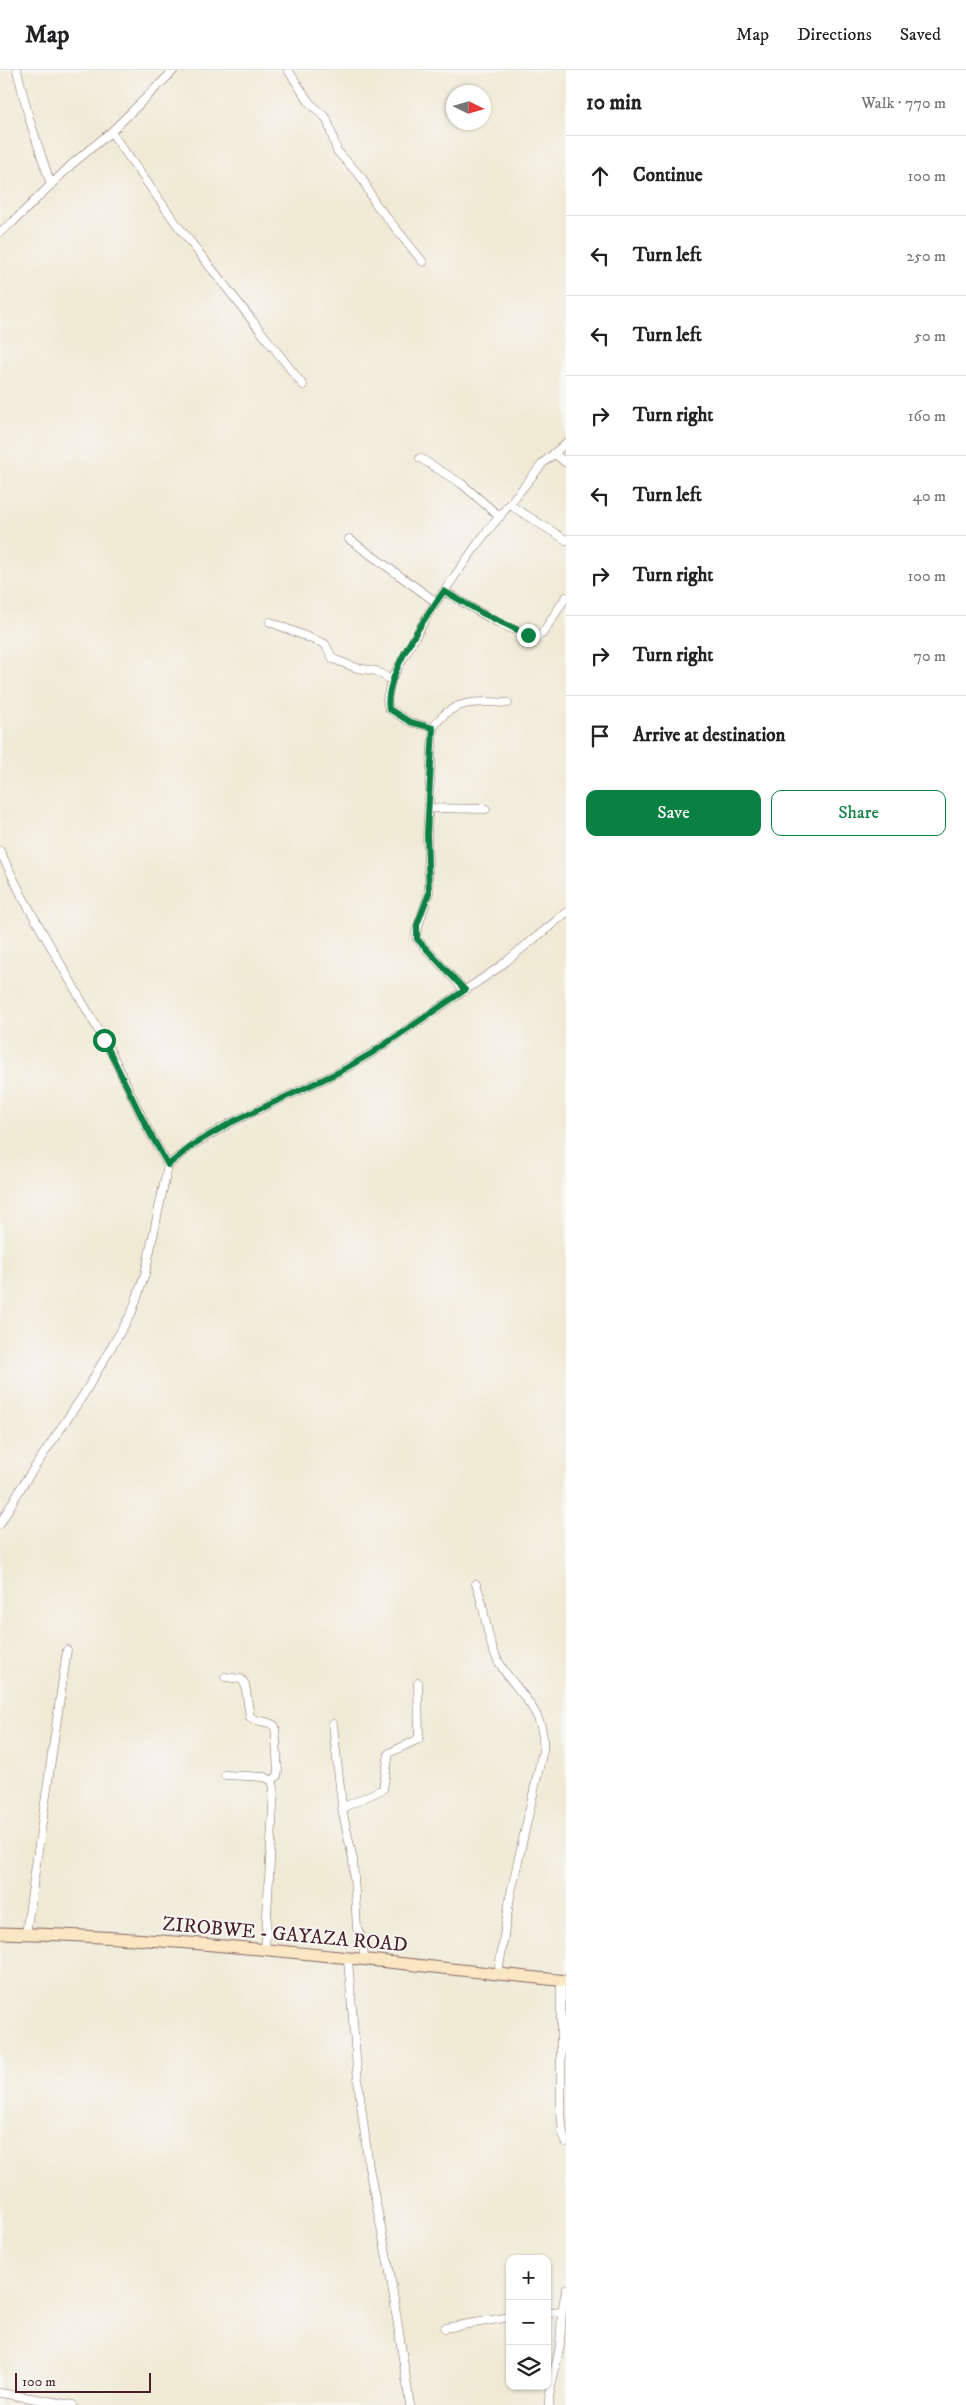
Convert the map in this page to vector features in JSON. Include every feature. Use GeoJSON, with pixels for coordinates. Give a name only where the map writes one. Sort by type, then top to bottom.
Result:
{"type":"FeatureCollection","features":[{"type":"Feature","properties":{"kind":"street"},"geometry":{"type":"LineString","coordinates":[[18,70],[29,118],[51,185]]}},
{"type":"Feature","properties":{"kind":"street"},"geometry":{"type":"LineString","coordinates":[[0,232],[13,222],[72,164],[111,132],[174,70]]}},
{"type":"Feature","properties":{"kind":"street"},"geometry":{"type":"LineString","coordinates":[[288,70],[309,102],[327,119],[337,151],[362,178],[375,203],[423,262]]}},
{"type":"Feature","properties":{"kind":"street"},"geometry":{"type":"LineString","coordinates":[[111,132],[178,226],[303,386]]}},
{"type":"Feature","properties":{"kind":"street"},"geometry":{"type":"LineString","coordinates":[[433,728],[410,722],[389,709],[387,700],[391,680],[436,602],[481,539],[542,463],[566,443]]}},
{"type":"Feature","properties":{"kind":"street"},"geometry":{"type":"LineString","coordinates":[[554,453],[566,463]]}},
{"type":"Feature","properties":{"kind":"street"},"geometry":{"type":"LineString","coordinates":[[420,458],[462,484],[500,517]]}},
{"type":"Feature","properties":{"kind":"street"},"geometry":{"type":"LineString","coordinates":[[510,505],[566,540]]}},
{"type":"Feature","properties":{"kind":"street"},"geometry":{"type":"LineString","coordinates":[[349,539],[436,602]]}},
{"type":"Feature","properties":{"kind":"street"},"geometry":{"type":"LineString","coordinates":[[444,591],[517,631],[536,637],[542,634],[566,597]]}},
{"type":"Feature","properties":{"kind":"street"},"geometry":{"type":"LineString","coordinates":[[270,622],[325,644],[333,659],[357,668],[376,671],[391,680]]}},
{"type":"Feature","properties":{"kind":"street"},"geometry":{"type":"LineString","coordinates":[[465,990],[417,939],[416,933],[429,893],[428,808],[433,728],[443,716],[471,702],[482,701],[508,704]]}},
{"type":"Feature","properties":{"kind":"street"},"geometry":{"type":"LineString","coordinates":[[428,808],[486,809]]}},
{"type":"Feature","properties":{"kind":"street"},"geometry":{"type":"LineString","coordinates":[[0,851],[22,896],[113,1056],[147,1128],[168,1165]]}},
{"type":"Feature","properties":{"kind":"street"},"geometry":{"type":"LineString","coordinates":[[0,1524],[22,1486],[84,1394],[132,1312],[145,1274],[168,1165],[194,1144],[232,1122],[330,1076],[372,1053],[498,968],[566,913]]}},
{"type":"Feature","properties":{"kind":"street"},"geometry":{"type":"LineString","coordinates":[[476,1584],[494,1653],[534,1710],[541,1722],[545,1735],[544,1750],[510,1897],[498,1974]]}},
{"type":"Feature","properties":{"kind":"street"},"geometry":{"type":"LineString","coordinates":[[26,1934],[67,1650]]}},
{"type":"Feature","properties":{"kind":"street"},"geometry":{"type":"LineString","coordinates":[[225,1677],[241,1678],[245,1684],[250,1717],[256,1721],[270,1722],[275,1726],[278,1776],[272,1781]]}},
{"type":"Feature","properties":{"kind":"street"},"geometry":{"type":"LineString","coordinates":[[342,1808],[383,1789],[389,1753],[419,1739],[418,1683]]}},
{"type":"Feature","properties":{"kind":"street"},"geometry":{"type":"LineString","coordinates":[[333,1724],[342,1808],[353,1859],[357,1928],[363,1941],[364,1962]]}},
{"type":"Feature","properties":{"kind":"street"},"geometry":{"type":"LineString","coordinates":[[225,1775],[265,1777],[272,1781],[274,1788],[266,1951]]}},
{"type":"Feature","properties":{"kind":"street","name":"ZIROBWE - GAYAZA ROAD"},"geometry":{"type":"LineString","coordinates":[[0,1933],[160,1942],[266,1951],[564,1981]]}},
{"type":"Feature","properties":{"kind":"street"},"geometry":{"type":"LineString","coordinates":[[348,1960],[358,2081],[369,2168],[390,2273],[410,2405]]}},
{"type":"Feature","properties":{"kind":"street"},"geometry":{"type":"LineString","coordinates":[[564,1981],[561,2112],[563,2134],[566,2142]]}},
{"type":"Feature","properties":{"kind":"street"},"geometry":{"type":"LineString","coordinates":[[549,2405],[560,2345],[562,2312],[566,2290]]}},
{"type":"Feature","properties":{"kind":"street"},"geometry":{"type":"LineString","coordinates":[[551,2312],[562,2312]]}},
{"type":"Feature","properties":{"kind":"street"},"geometry":{"type":"LineString","coordinates":[[445,2328],[506,2318]]}},
{"type":"Feature","properties":{"kind":"street"},"geometry":{"type":"LineString","coordinates":[[0,2393],[72,2405]]}},
{"type":"Feature","properties":{"kind":"route"},"geometry":{"type":"LineString","coordinates":[[104,1040],[147,1128],[168,1165],[194,1144],[232,1122],[272,1105],[339,1072],[372,1053],[409,1030],[465,990],[417,939],[416,933],[417,925],[429,893],[430,883],[427,834],[433,728],[410,722],[395,714],[389,709],[387,700],[391,680],[430,611],[444,591],[482,613],[528,635]]}}]}
